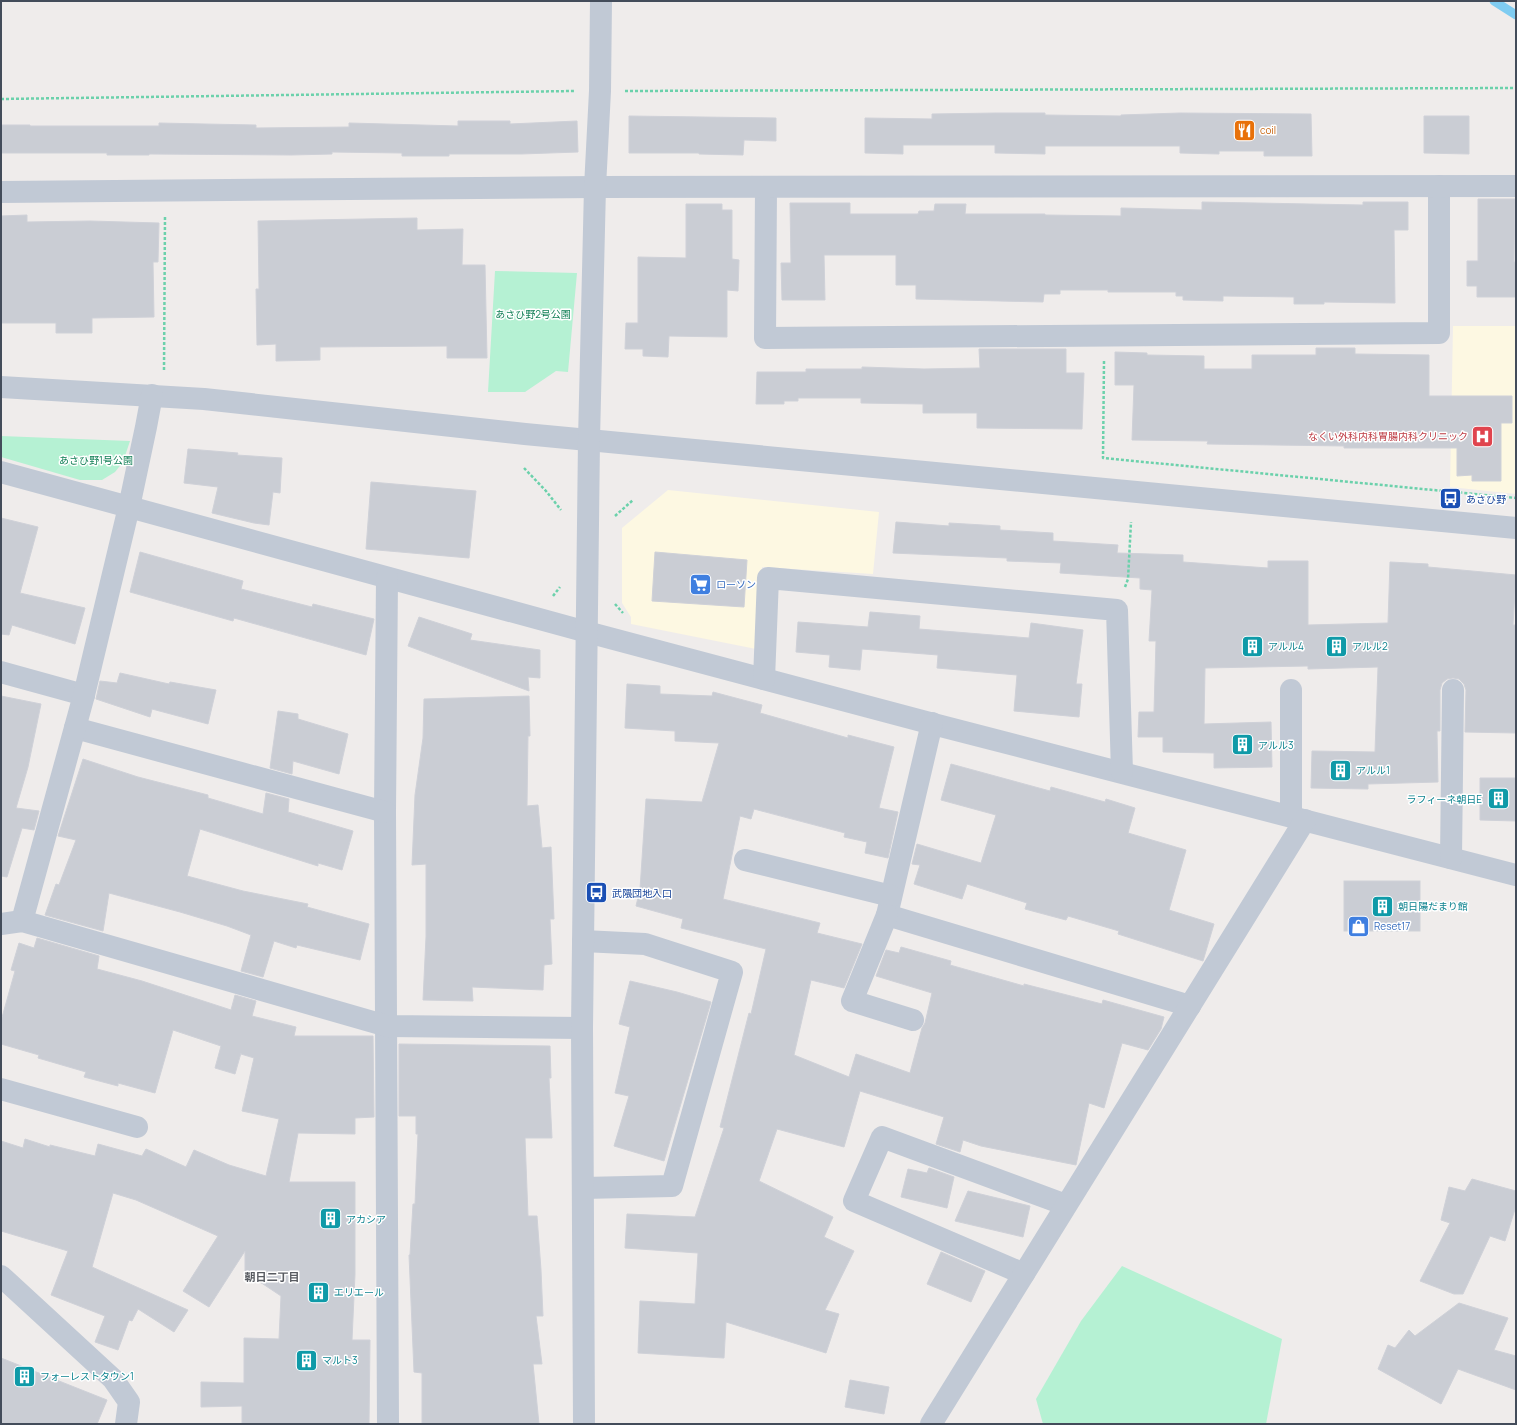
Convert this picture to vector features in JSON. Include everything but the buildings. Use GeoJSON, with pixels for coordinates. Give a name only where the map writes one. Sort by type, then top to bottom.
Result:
{"type":"FeatureCollection","features":[{"type":"Feature","properties":{"kind":"street"},"geometry":{"type":"LineString","coordinates":[[584,1424],[583,941],[589,440],[595,188],[600,91],[601,1]]}},
{"type":"Feature","properties":{"kind":"street"},"geometry":{"type":"LineString","coordinates":[[766,188],[765,338],[1105,334],[1439,333],[1439,186]]}},
{"type":"Feature","properties":{"kind":"street"},"geometry":{"type":"LineString","coordinates":[[1,192],[595,188],[1516,186]]}},
{"type":"Feature","properties":{"kind":"street"},"geometry":{"type":"LineString","coordinates":[[1,387],[204,399],[518,434],[1516,528]]}},
{"type":"Feature","properties":{"kind":"street"},"geometry":{"type":"LineString","coordinates":[[152,395],[129,507],[84,695],[75,728],[11,922],[387,1026],[582,1028]]}},
{"type":"Feature","properties":{"kind":"street"},"geometry":{"type":"LineString","coordinates":[[1,472],[587,632],[1516,876]]}},
{"type":"Feature","properties":{"kind":"street"},"geometry":{"type":"LineString","coordinates":[[387,578],[385,812],[388,1424]]}},
{"type":"Feature","properties":{"kind":"street"},"geometry":{"type":"LineString","coordinates":[[764,679],[768,578],[1117,610],[1122,772]]}},
{"type":"Feature","properties":{"kind":"street"},"geometry":{"type":"LineString","coordinates":[[1,672],[84,695]]}},
{"type":"Feature","properties":{"kind":"street"},"geometry":{"type":"LineString","coordinates":[[931,1424],[1190,1006],[1298,818],[1291,690]]}},
{"type":"Feature","properties":{"kind":"street"},"geometry":{"type":"LineString","coordinates":[[1451,858],[1454,690]]}},
{"type":"Feature","properties":{"kind":"street"},"geometry":{"type":"LineString","coordinates":[[913,1020],[852,1001],[889,906],[932,723]]}},
{"type":"Feature","properties":{"kind":"street"},"geometry":{"type":"LineString","coordinates":[[75,728],[385,812]]}},
{"type":"Feature","properties":{"kind":"street"},"geometry":{"type":"LineString","coordinates":[[745,860],[1190,1006]]}},
{"type":"Feature","properties":{"kind":"street"},"geometry":{"type":"LineString","coordinates":[[583,941],[645,944],[732,972],[672,1186],[583,1188]]}},
{"type":"Feature","properties":{"kind":"street"},"geometry":{"type":"LineString","coordinates":[[1,1089],[137,1127]]}},
{"type":"Feature","properties":{"kind":"street"},"geometry":{"type":"LineString","coordinates":[[1024,1274],[854,1201],[882,1136],[1066,1205]]}},
{"type":"Feature","properties":{"kind":"street"},"geometry":{"type":"LineString","coordinates":[[1,1276],[113,1379],[129,1402],[126,1424]]}},
{"type":"Feature","properties":{"kind":"path"},"geometry":{"type":"LineString","coordinates":[[1,99],[600,91],[1516,88]]}},
{"type":"Feature","properties":{"kind":"path"},"geometry":{"type":"LineString","coordinates":[[164,372],[166,191]]}},
{"type":"Feature","properties":{"kind":"path"},"geometry":{"type":"LineString","coordinates":[[1105,334],[1103,458],[1516,498]]}},
{"type":"Feature","properties":{"kind":"path"},"geometry":{"type":"LineString","coordinates":[[524,468],[546,491],[561,510],[561,517]]}},
{"type":"Feature","properties":{"kind":"path"},"geometry":{"type":"LineString","coordinates":[[1117,610],[1128,579],[1131,522]]}},
{"type":"Feature","properties":{"kind":"path"},"geometry":{"type":"LineString","coordinates":[[550,621],[553,594],[564,583]]}},
{"type":"Feature","properties":{"kind":"shaded area"},"geometry":{"type":"Polygon","coordinates":[[[1453,326],[1516,326],[1516,494],[1450,487],[1453,326]]]}},
{"type":"Feature","properties":{"kind":"shaded area"},"geometry":{"type":"Polygon","coordinates":[[[668,490],[879,512],[873,574],[762,567],[756,649],[631,624],[631,617],[622,603],[622,528],[668,490]]]}},
{"type":"Feature","properties":{"kind":"green space","name":"あさひ野2号公園"},"geometry":{"type":"Polygon","coordinates":[[[495,271],[577,273],[568,372],[556,371],[525,392],[488,392],[495,271]]]}},
{"type":"Feature","properties":{"kind":"green space","name":"あさひ野1号公園"},"geometry":{"type":"Polygon","coordinates":[[[1,436],[130,441],[123,462],[115,472],[102,480],[80,480],[1,457],[1,436]]]}},
{"type":"Feature","properties":{"kind":"green space"},"geometry":{"type":"Polygon","coordinates":[[[1122,1266],[1282,1339],[1266,1424],[1043,1424],[1036,1399],[1081,1321],[1122,1266]]]}},
{"type":"Feature","properties":{"kind":"waterway"},"geometry":{"type":"LineString","coordinates":[[1494,1],[1516,15]]}},
{"type":"Feature","properties":{"kind":"place","name":"coil"},"geometry":{"type":"Point","coordinates":[1245,130]}},
{"type":"Feature","properties":{"kind":"place","name":"なくい外科内科胃腸内科クリニック"},"geometry":{"type":"Point","coordinates":[1483,436]}},
{"type":"Feature","properties":{"kind":"place","name":"あさひ野"},"geometry":{"type":"Point","coordinates":[1451,499]}},
{"type":"Feature","properties":{"kind":"place","name":"ローソン"},"geometry":{"type":"Point","coordinates":[701,584]}},
{"type":"Feature","properties":{"kind":"place","name":"アルル4"},"geometry":{"type":"Point","coordinates":[1253,646]}},
{"type":"Feature","properties":{"kind":"place","name":"アルル2"},"geometry":{"type":"Point","coordinates":[1336,646]}},
{"type":"Feature","properties":{"kind":"place","name":"アルル3"},"geometry":{"type":"Point","coordinates":[1242,745]}},
{"type":"Feature","properties":{"kind":"place","name":"アルル1"},"geometry":{"type":"Point","coordinates":[1340,770]}},
{"type":"Feature","properties":{"kind":"place","name":"ラフィーネ朝日E"},"geometry":{"type":"Point","coordinates":[1498,799]}},
{"type":"Feature","properties":{"kind":"place","name":"武隈団地入口"},"geometry":{"type":"Point","coordinates":[597,893]}},
{"type":"Feature","properties":{"kind":"place","name":"朝日陽だまり館"},"geometry":{"type":"Point","coordinates":[1382,906]}},
{"type":"Feature","properties":{"kind":"place","name":"Reset17"},"geometry":{"type":"Point","coordinates":[1359,926]}},
{"type":"Feature","properties":{"kind":"place","name":"アカシア"},"geometry":{"type":"Point","coordinates":[330,1219]}},
{"type":"Feature","properties":{"kind":"place","name":"エリエール"},"geometry":{"type":"Point","coordinates":[318,1292]}},
{"type":"Feature","properties":{"kind":"place","name":"マルト3"},"geometry":{"type":"Point","coordinates":[307,1360]}},
{"type":"Feature","properties":{"kind":"place","name":"フォーレストタウン1"},"geometry":{"type":"Point","coordinates":[24,1376]}},
{"type":"Feature","properties":{"kind":"district","name":"朝日二丁目"},"geometry":{"type":"Point","coordinates":[272,1277]}}]}
